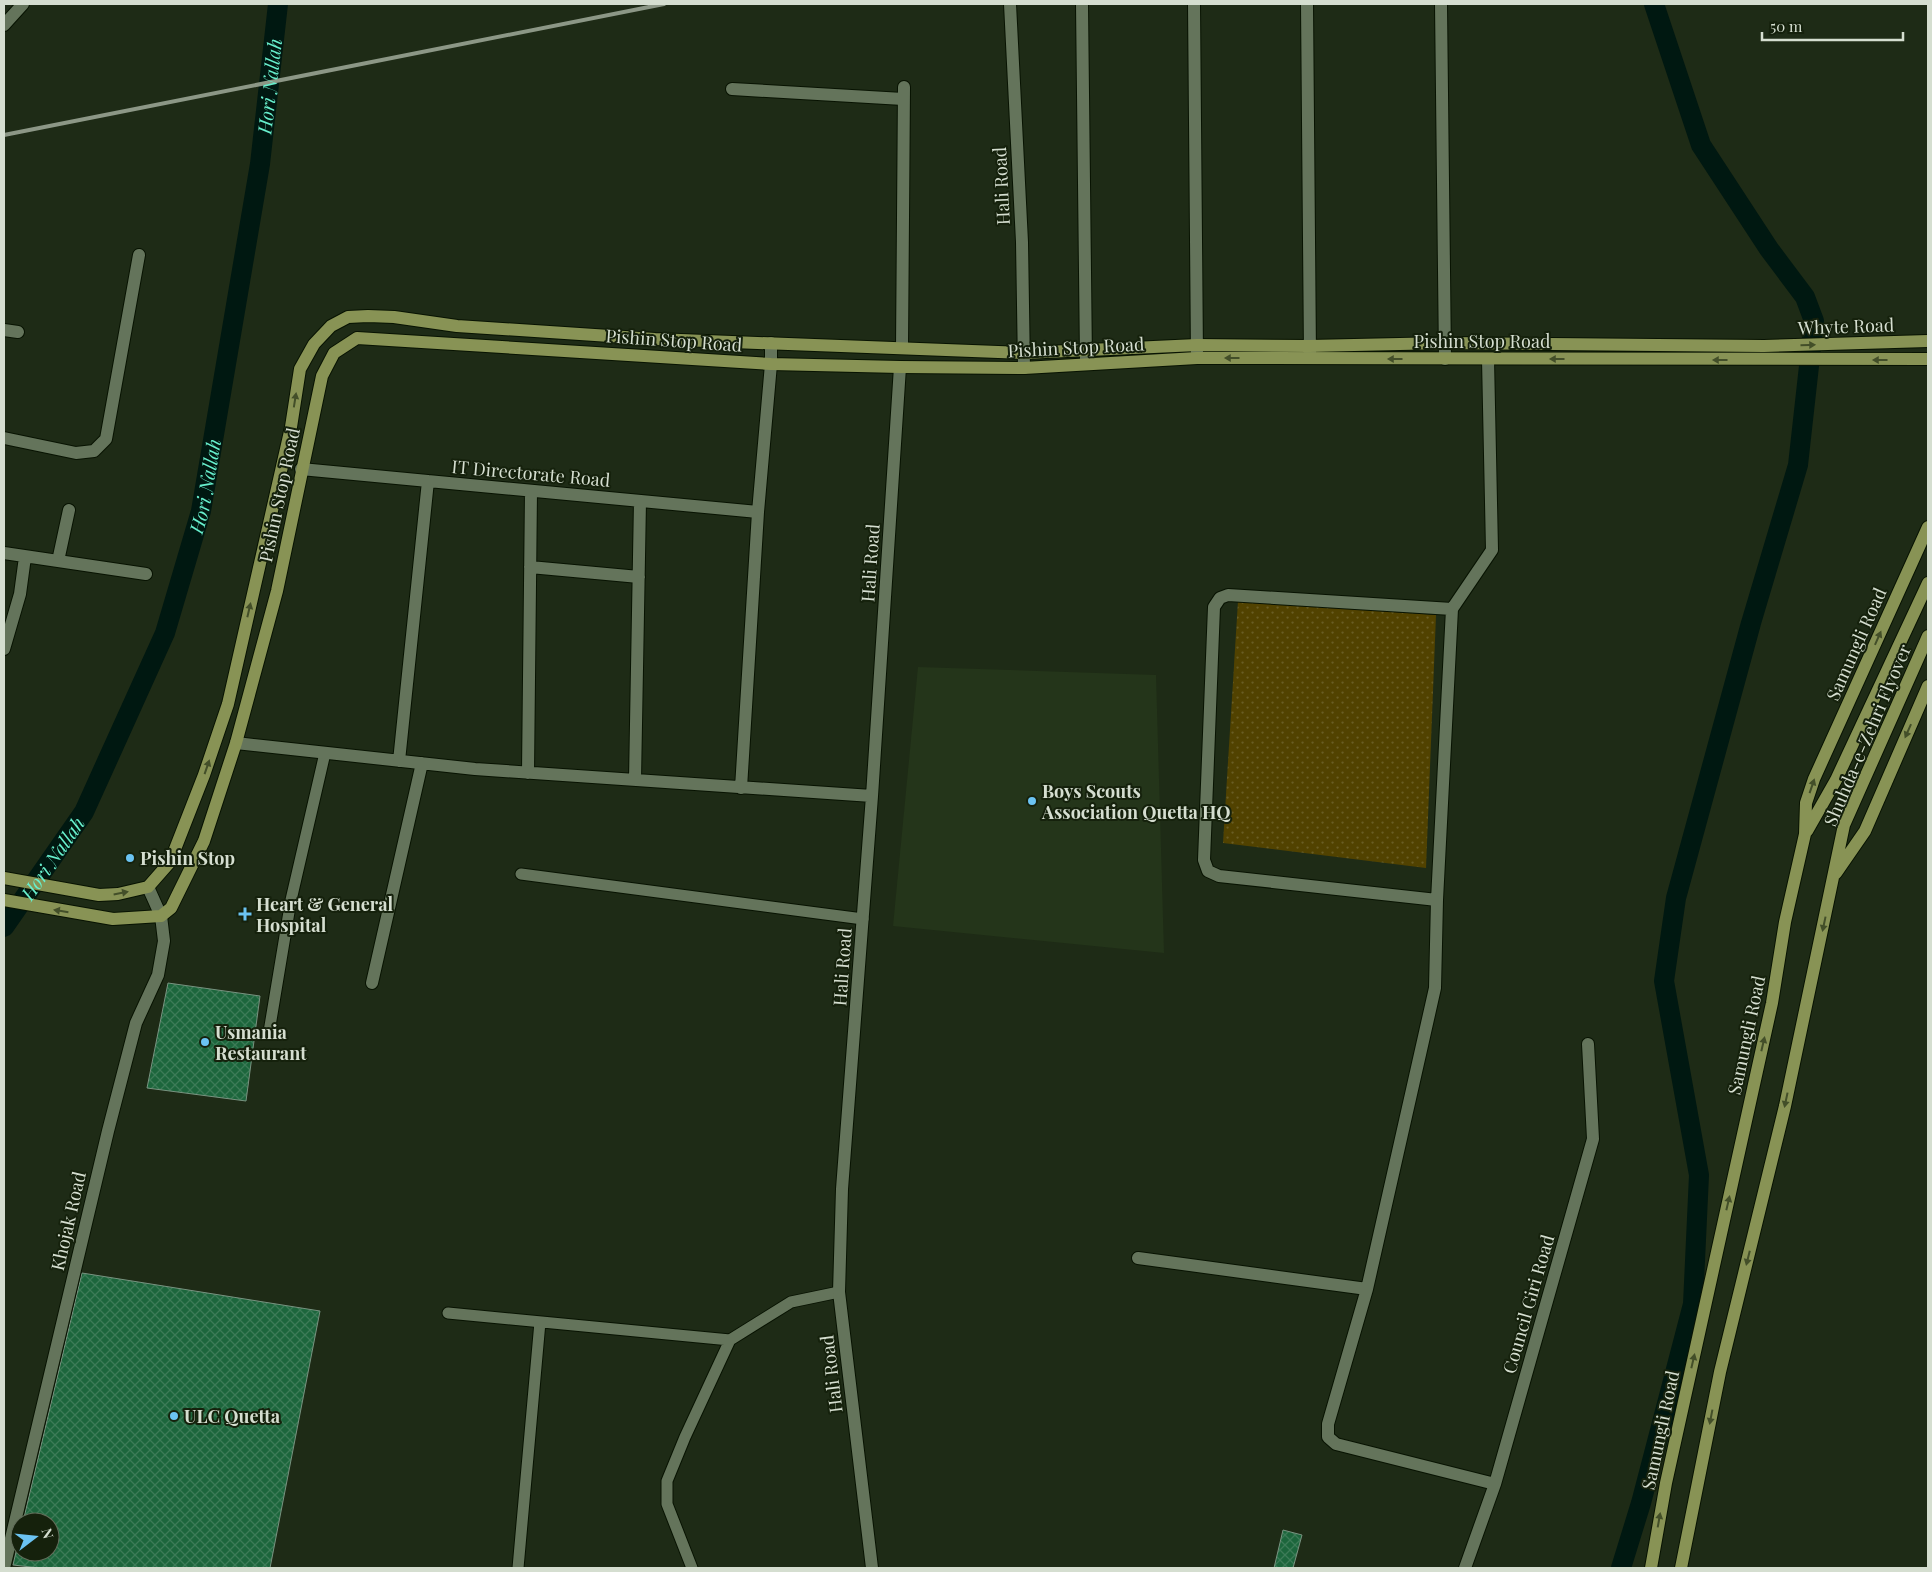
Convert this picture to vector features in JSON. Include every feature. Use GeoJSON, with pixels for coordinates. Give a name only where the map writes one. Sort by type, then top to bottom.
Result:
{"type":"FeatureCollection","features":[{"type":"Feature","properties":{"kind":"main road","name":"Pishin Stop Road"},"geometry":{"type":"LineString","coordinates":[[148,887],[170,862],[204,775],[228,704],[291,427],[300,368],[314,344],[331,326],[348,317],[394,317],[457,326],[655,339],[1024,353],[1086,351],[1310,352],[1445,359],[1768,360]]}},
{"type":"Feature","properties":{"kind":"main road","name":"Pishin Stop Road"},"geometry":{"type":"LineString","coordinates":[[161,916],[172,908],[204,841],[236,743],[277,591],[322,376],[334,353],[356,338],[771,364],[900,367],[1024,368],[1086,365],[1197,352]]}},
{"type":"Feature","properties":{"kind":"main road","name":"Whyte Road"},"geometry":{"type":"LineString","coordinates":[[1764,346],[1928,341]]}},
{"type":"Feature","properties":{"kind":"main road","name":"Pishin Stop Road"},"geometry":{"type":"LineString","coordinates":[[1310,352],[1445,343],[1764,346]]}},
{"type":"Feature","properties":{"kind":"main road","name":"Whyte Road"},"geometry":{"type":"LineString","coordinates":[[1768,360],[1925,363]]}},
{"type":"Feature","properties":{"kind":"main road","name":"Samungli Road"},"geometry":{"type":"LineString","coordinates":[[1651,1568],[1666,1483],[1772,1003],[1785,922],[1805,834],[1806,803],[1814,779],[1928,527]]}},
{"type":"Feature","properties":{"kind":"main road","name":"Shuhda-e-Zehri Flyover"},"geometry":{"type":"LineString","coordinates":[[1805,834],[1836,780],[1928,583]]}},
{"type":"Feature","properties":{"kind":"main road","name":"Shuhda-e-Zehri Flyover"},"geometry":{"type":"LineString","coordinates":[[1834,877],[1844,825],[1928,636]]}},
{"type":"Feature","properties":{"kind":"main road"},"geometry":{"type":"LineString","coordinates":[[1681,1568],[1720,1372],[1785,1106],[1834,877],[1865,831],[1928,686]]}},
{"type":"Feature","properties":{"kind":"main road"},"geometry":{"type":"LineString","coordinates":[[4,878],[99,895],[118,894],[148,887]]}},
{"type":"Feature","properties":{"kind":"main road"},"geometry":{"type":"LineString","coordinates":[[5,900],[113,919],[161,916]]}},
{"type":"Feature","properties":{"kind":"street"},"geometry":{"type":"LineString","coordinates":[[4,25],[23,4]]}},
{"type":"Feature","properties":{"kind":"street","name":"Hali Road"},"geometry":{"type":"LineString","coordinates":[[1010,4],[1022,242],[1024,368]]}},
{"type":"Feature","properties":{"kind":"street"},"geometry":{"type":"LineString","coordinates":[[1082,4],[1086,365]]}},
{"type":"Feature","properties":{"kind":"street"},"geometry":{"type":"LineString","coordinates":[[1194,4],[1197,352]]}},
{"type":"Feature","properties":{"kind":"street"},"geometry":{"type":"LineString","coordinates":[[1307,4],[1310,352]]}},
{"type":"Feature","properties":{"kind":"street"},"geometry":{"type":"LineString","coordinates":[[1440,4],[1445,359]]}},
{"type":"Feature","properties":{"kind":"street"},"geometry":{"type":"LineString","coordinates":[[732,89],[903,93],[902,348]]}},
{"type":"Feature","properties":{"kind":"street"},"geometry":{"type":"LineString","coordinates":[[4,438],[76,453],[94,451],[106,439],[139,255]]}},
{"type":"Feature","properties":{"kind":"street"},"geometry":{"type":"LineString","coordinates":[[4,330],[18,332]]}},
{"type":"Feature","properties":{"kind":"street"},"geometry":{"type":"LineString","coordinates":[[741,788],[758,512],[771,364],[771,343]]}},
{"type":"Feature","properties":{"kind":"street"},"geometry":{"type":"LineString","coordinates":[[1488,359],[1492,550],[1452,609],[1437,900],[1435,988],[1367,1289],[1328,1424],[1328,1437],[1336,1444],[1495,1484]]}},
{"type":"Feature","properties":{"kind":"street","name":"Hali Road"},"geometry":{"type":"LineString","coordinates":[[872,1568],[839,1292],[842,1189],[872,796],[900,367]]}},
{"type":"Feature","properties":{"kind":"street","name":"IT Directorate Road"},"geometry":{"type":"LineString","coordinates":[[302,469],[758,512]]}},
{"type":"Feature","properties":{"kind":"street"},"geometry":{"type":"LineString","coordinates":[[399,761],[428,481]]}},
{"type":"Feature","properties":{"kind":"street"},"geometry":{"type":"LineString","coordinates":[[528,773],[531,491]]}},
{"type":"Feature","properties":{"kind":"street"},"geometry":{"type":"LineString","coordinates":[[636,780],[640,501]]}},
{"type":"Feature","properties":{"kind":"street"},"geometry":{"type":"LineString","coordinates":[[58,561],[70,510]]}},
{"type":"Feature","properties":{"kind":"street"},"geometry":{"type":"LineString","coordinates":[[4,552],[25,557],[146,574]]}},
{"type":"Feature","properties":{"kind":"street"},"geometry":{"type":"LineString","coordinates":[[4,650],[20,594],[25,557]]}},
{"type":"Feature","properties":{"kind":"street"},"geometry":{"type":"LineString","coordinates":[[530,567],[639,577]]}},
{"type":"Feature","properties":{"kind":"street"},"geometry":{"type":"LineString","coordinates":[[1437,900],[1219,876],[1208,871],[1204,860],[1214,607],[1220,598],[1228,595],[1452,609]]}},
{"type":"Feature","properties":{"kind":"street"},"geometry":{"type":"LineString","coordinates":[[236,743],[528,773],[872,796]]}},
{"type":"Feature","properties":{"kind":"street"},"geometry":{"type":"LineString","coordinates":[[372,983],[422,763]]}},
{"type":"Feature","properties":{"kind":"street","name":"Khojak Road"},"geometry":{"type":"LineString","coordinates":[[4,1568],[110,1121],[136,1023],[158,975],[164,941],[161,916],[148,887]]}},
{"type":"Feature","properties":{"kind":"street","name":"Council Giri Road"},"geometry":{"type":"LineString","coordinates":[[1465,1568],[1495,1484],[1593,1139],[1588,1044]]}},
{"type":"Feature","properties":{"kind":"street"},"geometry":{"type":"LineString","coordinates":[[1138,1258],[1367,1289]]}},
{"type":"Feature","properties":{"kind":"lane"},"geometry":{"type":"LineString","coordinates":[[269,1032],[290,900],[325,753]]}},
{"type":"Feature","properties":{"kind":"lane"},"geometry":{"type":"LineString","coordinates":[[521,874],[863,919]]}},
{"type":"Feature","properties":{"kind":"lane"},"geometry":{"type":"LineString","coordinates":[[692,1568],[667,1504],[667,1481],[685,1437],[730,1340],[791,1302],[839,1292]]}},
{"type":"Feature","properties":{"kind":"lane"},"geometry":{"type":"LineString","coordinates":[[448,1314],[730,1340]]}},
{"type":"Feature","properties":{"kind":"lane"},"geometry":{"type":"LineString","coordinates":[[518,1568],[540,1322]]}},
{"type":"Feature","properties":{"kind":"shaded area"},"geometry":{"type":"Polygon","coordinates":[[[1238,601],[1436,615],[1426,868],[1223,843],[1238,601]]]}},
{"type":"Feature","properties":{"kind":"shaded area","name":"Boys Scouts Association Quetta HQ"},"geometry":{"type":"Polygon","coordinates":[[[918,667],[1156,675],[1164,953],[893,926],[918,667]]]}},
{"type":"Feature","properties":{"kind":"building","name":"Usmania Restaurant"},"geometry":{"type":"Polygon","coordinates":[[[168,983],[260,996],[246,1101],[147,1088],[168,983]]]}},
{"type":"Feature","properties":{"kind":"building","name":"ULC Quetta"},"geometry":{"type":"Polygon","coordinates":[[[82,1273],[320,1311],[270,1568],[40,1568],[13,1565],[14,1562],[60,1562],[60,1512],[25,1512],[82,1273]]]}},
{"type":"Feature","properties":{"kind":"building"},"geometry":{"type":"Polygon","coordinates":[[[1283,1530],[1302,1535],[1293,1568],[1274,1568],[1283,1530]]]}},
{"type":"Feature","properties":{"kind":"waterway","name":"Hori Nallah"},"geometry":{"type":"LineString","coordinates":[[4,927],[84,812],[165,633],[201,511],[260,164],[278,4]]}},
{"type":"Feature","properties":{"kind":"waterway"},"geometry":{"type":"LineString","coordinates":[[1621,1568],[1641,1503],[1693,1304],[1699,1175],[1664,981],[1676,898],[1751,623],[1798,465],[1814,321],[1805,297],[1769,249],[1701,145],[1654,4]]}},
{"type":"Feature","properties":{"kind":"railway"},"geometry":{"type":"LineString","coordinates":[[4,135],[664,4]]}},
{"type":"Feature","properties":{"kind":"place","name":"Boys Scouts Association Quetta HQ"},"geometry":{"type":"Point","coordinates":[1032,801]}},
{"type":"Feature","properties":{"kind":"place","name":"Pishin Stop"},"geometry":{"type":"Point","coordinates":[130,858]}},
{"type":"Feature","properties":{"kind":"place","name":"Heart & General Hospital"},"geometry":{"type":"Point","coordinates":[245,914]}},
{"type":"Feature","properties":{"kind":"place","name":"Usmania Restaurant"},"geometry":{"type":"Point","coordinates":[205,1042]}},
{"type":"Feature","properties":{"kind":"place","name":"ULC Quetta"},"geometry":{"type":"Point","coordinates":[174,1416]}}]}
